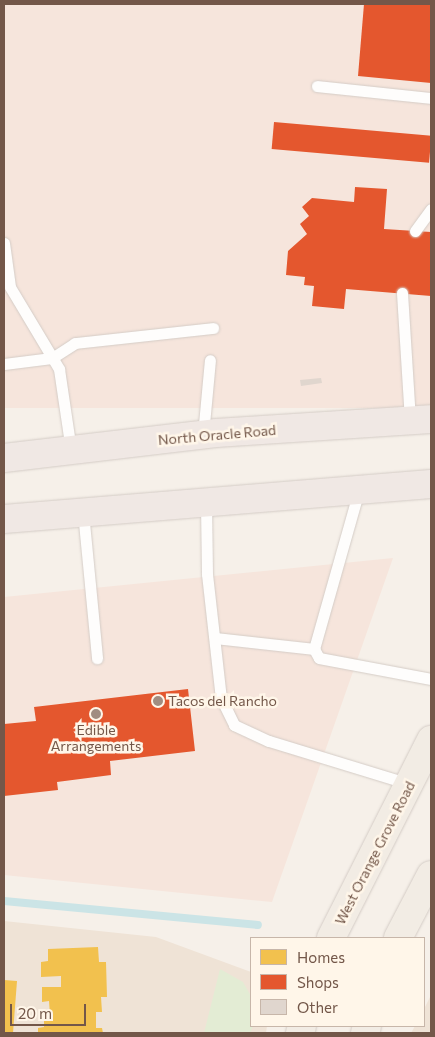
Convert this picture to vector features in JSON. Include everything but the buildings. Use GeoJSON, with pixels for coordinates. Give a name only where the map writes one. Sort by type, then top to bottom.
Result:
{"type":"FeatureCollection","features":[{"type":"Feature","properties":{"kind":"highway","name":"North Oracle Road"},"geometry":{"type":"LineString","coordinates":[[4,458],[203,435],[421,420]]}},
{"type":"Feature","properties":{"kind":"highway"},"geometry":{"type":"LineString","coordinates":[[4,519],[360,488],[431,484]]}},
{"type":"Feature","properties":{"kind":"main road","name":"West Orange Grove Road"},"geometry":{"type":"LineString","coordinates":[[332,937],[431,740]]}},
{"type":"Feature","properties":{"kind":"main road"},"geometry":{"type":"LineString","coordinates":[[399,937],[431,875]]}},
{"type":"Feature","properties":{"kind":"lane"},"geometry":{"type":"LineString","coordinates":[[316,86],[431,98]]}},
{"type":"Feature","properties":{"kind":"lane"},"geometry":{"type":"LineString","coordinates":[[415,231],[431,209]]}},
{"type":"Feature","properties":{"kind":"lane"},"geometry":{"type":"LineString","coordinates":[[4,243],[10,287],[59,369],[71,450]]}},
{"type":"Feature","properties":{"kind":"lane"},"geometry":{"type":"LineString","coordinates":[[402,294],[405,346],[421,420]]}},
{"type":"Feature","properties":{"kind":"lane"},"geometry":{"type":"LineString","coordinates":[[4,364],[52,358],[75,343],[213,328]]}},
{"type":"Feature","properties":{"kind":"lane"},"geometry":{"type":"LineString","coordinates":[[203,435],[210,360]]}},
{"type":"Feature","properties":{"kind":"lane"},"geometry":{"type":"LineString","coordinates":[[360,488],[314,649],[319,658],[431,678]]}},
{"type":"Feature","properties":{"kind":"lane"},"geometry":{"type":"LineString","coordinates":[[206,501],[206,574],[221,698],[234,725],[269,741],[410,784]]}},
{"type":"Feature","properties":{"kind":"lane"},"geometry":{"type":"LineString","coordinates":[[83,512],[97,658]]}},
{"type":"Feature","properties":{"kind":"lane"},"geometry":{"type":"LineString","coordinates":[[214,638],[314,649]]}},
{"type":"Feature","properties":{"kind":"shaded area"},"geometry":{"type":"Polygon","coordinates":[[[4,4],[431,4],[431,408],[4,408],[4,4]]]}},
{"type":"Feature","properties":{"kind":"shaded area"},"geometry":{"type":"Polygon","coordinates":[[[393,558],[272,902],[4,875],[4,597],[393,558]]]}},
{"type":"Feature","properties":{"kind":"shaded area"},"geometry":{"type":"Polygon","coordinates":[[[4,921],[156,937],[250,972],[250,1027],[267,1027],[266,1033],[4,1033],[4,921]]]}},
{"type":"Feature","properties":{"kind":"shaded area"},"geometry":{"type":"Polygon","coordinates":[[[431,995],[431,1033],[411,1033],[414,1027],[425,1027],[425,1007],[431,995]]]}},
{"type":"Feature","properties":{"kind":"green space"},"geometry":{"type":"Polygon","coordinates":[[[220,969],[243,982],[250,994],[250,1027],[253,1027],[250,1033],[204,1033],[220,969]]]}},
{"type":"Feature","properties":{"kind":"waterway"},"geometry":{"type":"LineString","coordinates":[[4,901],[258,925]]}},
{"type":"Feature","properties":{"kind":"place","name":"Tacos del Rancho"},"geometry":{"type":"Point","coordinates":[158,701]}},
{"type":"Feature","properties":{"kind":"place","name":"Edible Arrangements"},"geometry":{"type":"Point","coordinates":[96,714]}}]}
